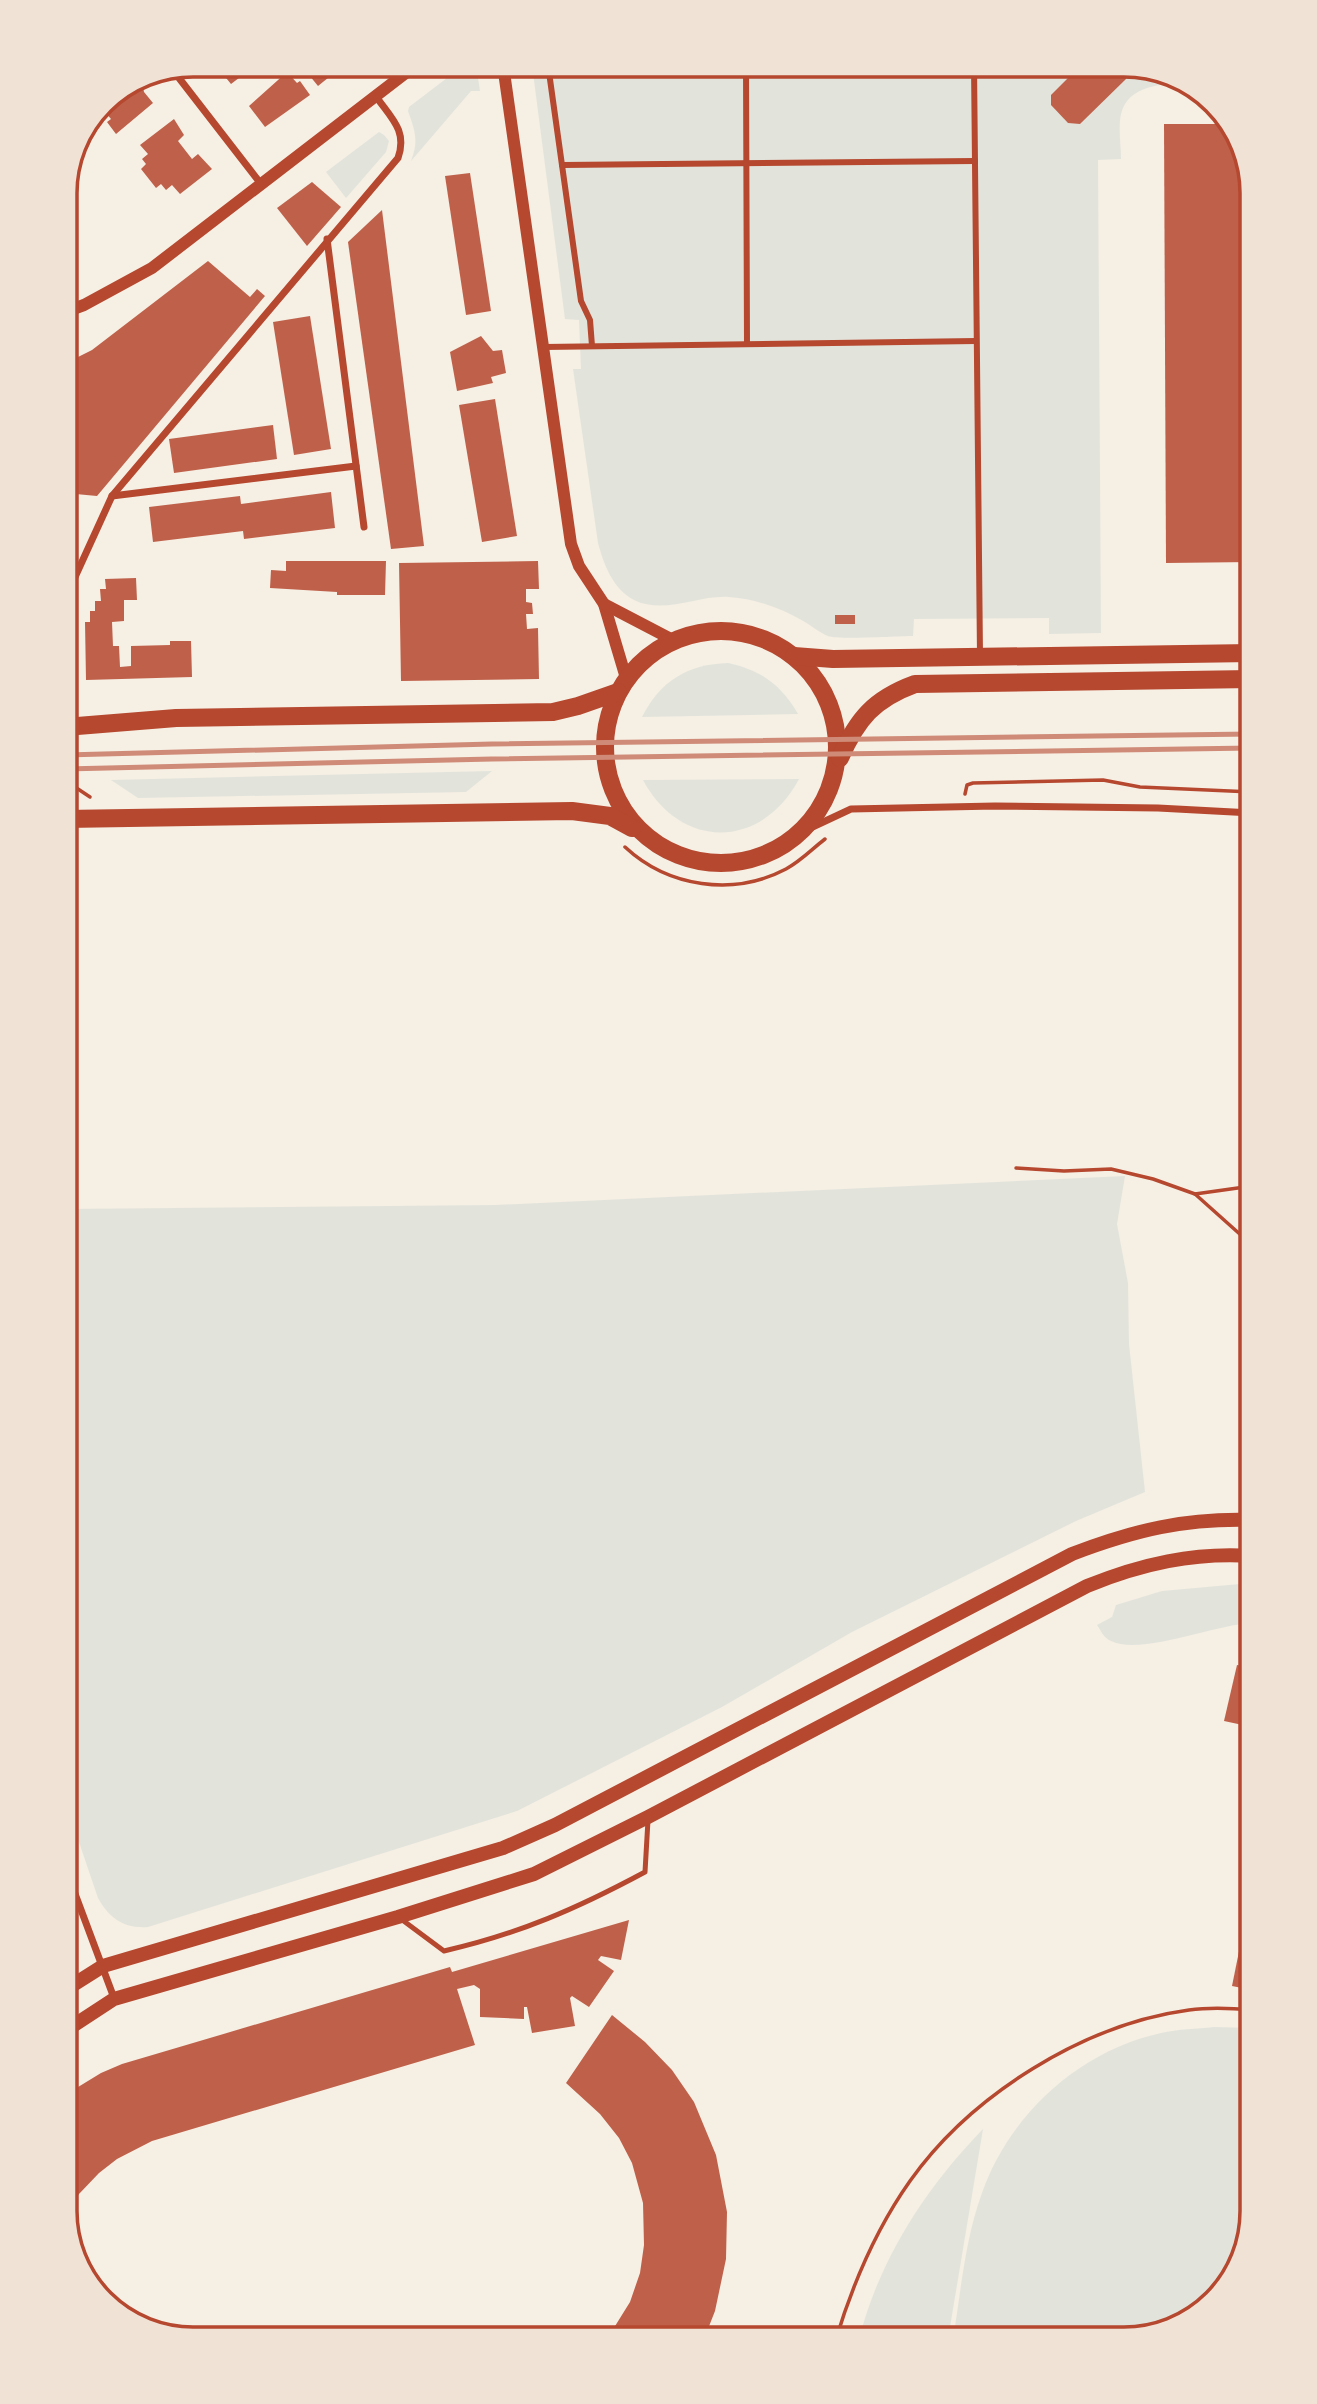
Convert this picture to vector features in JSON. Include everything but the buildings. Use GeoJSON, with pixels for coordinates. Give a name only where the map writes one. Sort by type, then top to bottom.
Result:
{"type":"FeatureCollection","features":[{"type":"Feature","properties":{"kind":"main road"},"geometry":{"type":"LineString","coordinates":[[646,838],[622,810],[608,776],[604,739],[612,704],[622,685],[646,657],[673,640],[704,631],[735,631],[766,639],[794,656],[816,678],[830,706],[838,737],[836,768]]}},
{"type":"Feature","properties":{"kind":"main road"},"geometry":{"type":"LineString","coordinates":[[794,656],[833,659],[1240,653]]}},
{"type":"Feature","properties":{"kind":"main road"},"geometry":{"type":"LineString","coordinates":[[77,820],[572,811],[610,816],[667,851],[690,860],[714,864],[734,863],[763,857],[785,846],[804,831],[825,802],[851,733],[869,710],[890,693],[915,684],[1240,680]]}},
{"type":"Feature","properties":{"kind":"main road"},"geometry":{"type":"LineString","coordinates":[[77,726],[176,718],[553,712],[578,706],[622,685]]}},
{"type":"Feature","properties":{"kind":"main road"},"geometry":{"type":"LineString","coordinates":[[77,1982],[103,1966],[503,1847],[555,1825],[1072,1554],[1120,1535],[1171,1523],[1240,1520]]}},
{"type":"Feature","properties":{"kind":"main road"},"geometry":{"type":"LineString","coordinates":[[77,2023],[114,1999],[398,1917],[534,1874],[648,1817],[1087,1586],[1125,1571],[1172,1559],[1223,1554],[1240,1555]]}},
{"type":"Feature","properties":{"kind":"street"},"geometry":{"type":"LineString","coordinates":[[77,308],[152,268],[400,77]]}},
{"type":"Feature","properties":{"kind":"street"},"geometry":{"type":"LineString","coordinates":[[505,77],[571,544],[579,566],[604,604],[622,685]]}},
{"type":"Feature","properties":{"kind":"street"},"geometry":{"type":"LineString","coordinates":[[550,77],[581,301],[590,320],[592,345]]}},
{"type":"Feature","properties":{"kind":"street"},"geometry":{"type":"LineString","coordinates":[[746,77],[747,344]]}},
{"type":"Feature","properties":{"kind":"street"},"geometry":{"type":"LineString","coordinates":[[974,77],[980,657]]}},
{"type":"Feature","properties":{"kind":"street"},"geometry":{"type":"LineString","coordinates":[[179,78],[261,184]]}},
{"type":"Feature","properties":{"kind":"street"},"geometry":{"type":"LineString","coordinates":[[77,572],[112,496],[398,158],[403,144],[400,130],[375,95]]}},
{"type":"Feature","properties":{"kind":"street"},"geometry":{"type":"LineString","coordinates":[[562,165],[975,161]]}},
{"type":"Feature","properties":{"kind":"street"},"geometry":{"type":"LineString","coordinates":[[327,239],[364,527]]}},
{"type":"Feature","properties":{"kind":"street"},"geometry":{"type":"LineString","coordinates":[[542,347],[976,341]]}},
{"type":"Feature","properties":{"kind":"street"},"geometry":{"type":"LineString","coordinates":[[112,496],[356,466]]}},
{"type":"Feature","properties":{"kind":"street"},"geometry":{"type":"LineString","coordinates":[[604,604],[673,640]]}},
{"type":"Feature","properties":{"kind":"street"},"geometry":{"type":"LineString","coordinates":[[804,831],[852,809],[1158,808],[1240,812]]}},
{"type":"Feature","properties":{"kind":"street"},"geometry":{"type":"LineString","coordinates":[[77,1898],[114,1999]]}},
{"type":"Feature","properties":{"kind":"lane"},"geometry":{"type":"LineString","coordinates":[[398,1917],[444,1951],[490,1941],[556,1916],[645,1872],[648,1817]]}},
{"type":"Feature","properties":{"kind":"path"},"geometry":{"type":"LineString","coordinates":[[1016,1168],[1064,1171],[1111,1169],[1153,1179],[1195,1194],[1240,1234]]}},
{"type":"Feature","properties":{"kind":"path"},"geometry":{"type":"LineString","coordinates":[[1195,1194],[1240,1188]]}},
{"type":"Feature","properties":{"kind":"path"},"geometry":{"type":"LineString","coordinates":[[840,2327],[857,2279],[891,2210],[937,2149],[959,2124],[985,2103],[1051,2058],[1121,2026],[1190,2009],[1240,2009]]}},
{"type":"Feature","properties":{"kind":"shaded area"},"geometry":{"type":"Polygon","coordinates":[[[448,77],[478,77],[480,91],[471,91],[411,161],[415,142],[409,107],[448,77]]]}},
{"type":"Feature","properties":{"kind":"shaded area"},"geometry":{"type":"Polygon","coordinates":[[[534,77],[1131,77],[1164,85],[1147,88],[1131,97],[1125,104],[1120,119],[1121,159],[1098,160],[1101,633],[1049,634],[1049,618],[914,619],[913,636],[834,637],[825,635],[787,612],[749,600],[717,597],[657,606],[634,600],[615,583],[606,568],[598,543],[573,369],[581,369],[579,320],[565,319],[534,77]]]}},
{"type":"Feature","properties":{"kind":"shaded area"},"geometry":{"type":"Polygon","coordinates":[[[379,132],[389,141],[386,152],[346,198],[326,172],[379,132]]]}},
{"type":"Feature","properties":{"kind":"shaded area"},"geometry":{"type":"Polygon","coordinates":[[[728,663],[769,680],[785,695],[798,714],[642,717],[657,694],[677,677],[700,667],[728,663]]]}},
{"type":"Feature","properties":{"kind":"shaded area"},"geometry":{"type":"Polygon","coordinates":[[[492,771],[466,792],[138,798],[111,780],[492,771]]]}},
{"type":"Feature","properties":{"kind":"shaded area"},"geometry":{"type":"Polygon","coordinates":[[[799,779],[783,802],[764,819],[743,829],[721,832],[699,829],[678,820],[659,803],[643,780],[799,779]]]}},
{"type":"Feature","properties":{"kind":"shaded area"},"geometry":{"type":"Polygon","coordinates":[[[1125,1176],[1117,1224],[1128,1283],[1129,1344],[1145,1492],[1076,1521],[852,1632],[722,1707],[517,1811],[148,1927],[132,1926],[118,1921],[98,1898],[77,1836],[77,1209],[495,1205],[1125,1176]]]}},
{"type":"Feature","properties":{"kind":"shaded area"},"geometry":{"type":"Polygon","coordinates":[[[1240,1584],[1240,1625],[1140,1645],[1124,1645],[1111,1641],[1097,1625],[1112,1617],[1116,1605],[1162,1591],[1240,1584]]]}},
{"type":"Feature","properties":{"kind":"shaded area"},"geometry":{"type":"Polygon","coordinates":[[[1240,2028],[1239,2226],[1231,2255],[1220,2275],[1194,2303],[1168,2318],[1146,2325],[955,2327],[967,2247],[982,2193],[994,2164],[1029,2112],[1051,2090],[1102,2054],[1131,2042],[1181,2030],[1240,2028]]]}},
{"type":"Feature","properties":{"kind":"shaded area"},"geometry":{"type":"Polygon","coordinates":[[[983,2129],[950,2327],[863,2327],[879,2280],[907,2226],[962,2152],[983,2129]]]}},
{"type":"Feature","properties":{"kind":"railway"},"geometry":{"type":"LineString","coordinates":[[77,755],[492,744],[1240,734]]}},
{"type":"Feature","properties":{"kind":"railway"},"geometry":{"type":"LineString","coordinates":[[77,769],[492,759],[1240,748]]}}]}
